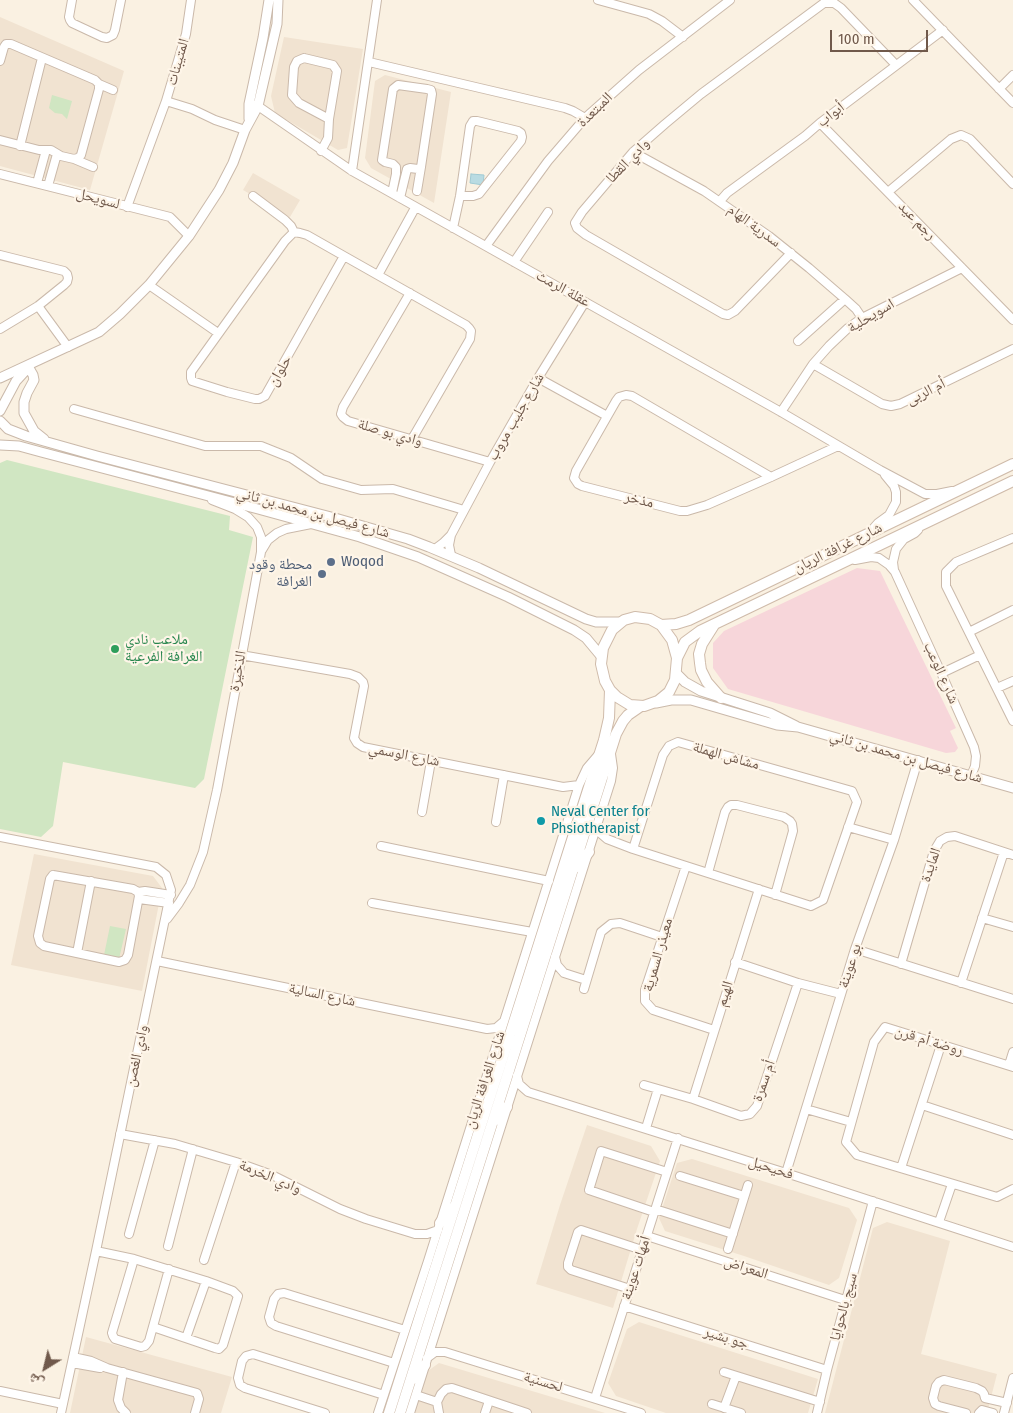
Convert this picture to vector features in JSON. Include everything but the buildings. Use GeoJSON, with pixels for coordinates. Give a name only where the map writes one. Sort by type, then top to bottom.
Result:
{"type":"FeatureCollection","features":[{"type":"Feature","properties":{"kind":"main road","name":"شارع غرافة الريان"},"geometry":{"type":"LineString","coordinates":[[660,625],[676,624],[689,620],[1013,464]]}},
{"type":"Feature","properties":{"kind":"main road","name":"شارع غرافة الريان"},"geometry":{"type":"LineString","coordinates":[[677,658],[687,640],[715,623],[1013,481]]}},
{"type":"Feature","properties":{"kind":"main road"},"geometry":{"type":"LineString","coordinates":[[635,617],[650,619],[660,625],[672,640],[677,658],[673,685],[665,696],[655,703],[636,706],[624,702],[610,690],[605,682],[602,671],[602,656],[605,642],[608,634],[620,622],[635,617]]}},
{"type":"Feature","properties":{"kind":"main road"},"geometry":{"type":"LineString","coordinates":[[715,623],[702,644],[699,654],[701,670],[707,682],[721,698]]}},
{"type":"Feature","properties":{"kind":"main road","name":"شارع الغرافة الريان"},"geometry":{"type":"LineString","coordinates":[[400,1413],[573,872],[605,753],[610,690]]}},
{"type":"Feature","properties":{"kind":"main road","name":"شارع الغرافة الريان"},"geometry":{"type":"LineString","coordinates":[[389,1413],[520,1002],[605,753],[623,721],[641,706]]}},
{"type":"Feature","properties":{"kind":"main road"},"geometry":{"type":"LineString","coordinates":[[573,872],[590,849]]}},
{"type":"Feature","properties":{"kind":"main road"},"geometry":{"type":"LineString","coordinates":[[506,1017],[520,1002]]}},
{"type":"Feature","properties":{"kind":"main road"},"geometry":{"type":"LineString","coordinates":[[496,1046],[497,1073]]}},
{"type":"Feature","properties":{"kind":"main road"},"geometry":{"type":"LineString","coordinates":[[517,1047],[518,1073]]}},
{"type":"Feature","properties":{"kind":"main road"},"geometry":{"type":"LineString","coordinates":[[492,1124],[508,1102]]}},
{"type":"Feature","properties":{"kind":"main road"},"geometry":{"type":"LineString","coordinates":[[439,1226],[456,1203]]}},
{"type":"Feature","properties":{"kind":"main road"},"geometry":{"type":"LineString","coordinates":[[428,1261],[432,1279]]}},
{"type":"Feature","properties":{"kind":"main road"},"geometry":{"type":"LineString","coordinates":[[435,1304],[435,1332]]}},
{"type":"Feature","properties":{"kind":"main road"},"geometry":{"type":"LineString","coordinates":[[409,1384],[426,1361]]}},
{"type":"Feature","properties":{"kind":"street"},"geometry":{"type":"LineString","coordinates":[[72,0],[68,17],[70,20],[80,27],[107,38],[111,37],[115,30],[121,0]]}},
{"type":"Feature","properties":{"kind":"street","name":"المتيبنات"},"geometry":{"type":"LineString","coordinates":[[191,0],[186,34],[166,101],[192,109],[215,120],[247,126]]}},
{"type":"Feature","properties":{"kind":"street"},"geometry":{"type":"LineString","coordinates":[[253,105],[269,0]]}},
{"type":"Feature","properties":{"kind":"street"},"geometry":{"type":"LineString","coordinates":[[0,378],[32,365],[99,332],[149,285],[189,236],[219,190],[233,162],[247,126],[277,24],[278,0]]}},
{"type":"Feature","properties":{"kind":"street"},"geometry":{"type":"LineString","coordinates":[[352,171],[377,0]]}},
{"type":"Feature","properties":{"kind":"street"},"geometry":{"type":"LineString","coordinates":[[598,0],[649,14],[683,37]]}},
{"type":"Feature","properties":{"kind":"street"},"geometry":{"type":"LineString","coordinates":[[913,0],[1013,103]]}},
{"type":"Feature","properties":{"kind":"street","name":"المبتعدة"},"geometry":{"type":"LineString","coordinates":[[486,246],[548,161],[585,118],[633,75],[727,1]]}},
{"type":"Feature","properties":{"kind":"street","name":"وادي القطا"},"geometry":{"type":"LineString","coordinates":[[790,253],[735,311],[728,315],[722,314],[586,236],[575,226],[576,220],[582,212],[633,152],[701,94],[824,3],[831,2],[837,5],[896,65]]}},
{"type":"Feature","properties":{"kind":"street","name":"أبواب"},"geometry":{"type":"LineString","coordinates":[[720,201],[727,193],[943,30]]}},
{"type":"Feature","properties":{"kind":"street"},"geometry":{"type":"LineString","coordinates":[[0,39],[95,80],[99,84],[113,90]]}},
{"type":"Feature","properties":{"kind":"street"},"geometry":{"type":"LineString","coordinates":[[0,62],[4,47],[6,44],[11,44]]}},
{"type":"Feature","properties":{"kind":"street"},"geometry":{"type":"LineString","coordinates":[[20,146],[42,58]]}},
{"type":"Feature","properties":{"kind":"street"},"geometry":{"type":"LineString","coordinates":[[321,150],[328,138],[329,119],[337,71],[333,65],[300,59],[294,66],[292,96],[299,104],[329,119]]}},
{"type":"Feature","properties":{"kind":"street"},"geometry":{"type":"LineString","coordinates":[[368,62],[565,108],[585,118]]}},
{"type":"Feature","properties":{"kind":"street"},"geometry":{"type":"LineString","coordinates":[[999,89],[1013,75]]}},
{"type":"Feature","properties":{"kind":"street"},"geometry":{"type":"LineString","coordinates":[[74,159],[82,155],[99,84]]}},
{"type":"Feature","properties":{"kind":"street"},"geometry":{"type":"LineString","coordinates":[[382,169],[393,89],[398,85],[431,90],[432,94],[417,191]]}},
{"type":"Feature","properties":{"kind":"street"},"geometry":{"type":"LineString","coordinates":[[127,207],[166,101]]}},
{"type":"Feature","properties":{"kind":"street","name":"عقلة الرمث"},"geometry":{"type":"LineString","coordinates":[[253,105],[352,171],[415,208],[781,412],[880,470],[925,494],[956,491]]}},
{"type":"Feature","properties":{"kind":"street"},"geometry":{"type":"LineString","coordinates":[[453,228],[472,122],[477,121],[518,131],[522,137],[521,141],[479,194],[460,196]]}},
{"type":"Feature","properties":{"kind":"street","name":"رجم عيد"},"geometry":{"type":"LineString","coordinates":[[820,123],[1013,320]]}},
{"type":"Feature","properties":{"kind":"street"},"geometry":{"type":"LineString","coordinates":[[888,192],[952,139],[961,135],[970,139],[1013,184]]}},
{"type":"Feature","properties":{"kind":"street"},"geometry":{"type":"LineString","coordinates":[[0,140],[39,150],[51,150],[93,167]]}},
{"type":"Feature","properties":{"kind":"street"},"geometry":{"type":"LineString","coordinates":[[37,183],[46,150]]}},
{"type":"Feature","properties":{"kind":"street","name":"سدرية الهام"},"geometry":{"type":"LineString","coordinates":[[633,152],[720,201],[790,253],[845,300],[862,318]]}},
{"type":"Feature","properties":{"kind":"street"},"geometry":{"type":"LineString","coordinates":[[48,186],[57,154]]}},
{"type":"Feature","properties":{"kind":"street"},"geometry":{"type":"LineString","coordinates":[[382,160],[396,167],[392,193]]}},
{"type":"Feature","properties":{"kind":"street"},"geometry":{"type":"LineString","coordinates":[[400,198],[406,169],[418,169],[421,167]]}},
{"type":"Feature","properties":{"kind":"street","name":"لسويحل"},"geometry":{"type":"LineString","coordinates":[[0,174],[170,218],[189,236]]}},
{"type":"Feature","properties":{"kind":"street"},"geometry":{"type":"LineString","coordinates":[[253,196],[285,220],[294,232],[307,235],[469,328],[471,335],[412,439]]}},
{"type":"Feature","properties":{"kind":"street"},"geometry":{"type":"LineString","coordinates":[[378,275],[415,208]]}},
{"type":"Feature","properties":{"kind":"street"},"geometry":{"type":"LineString","coordinates":[[514,262],[548,212]]}},
{"type":"Feature","properties":{"kind":"street","name":"حلوان"},"geometry":{"type":"LineString","coordinates":[[294,232],[285,241],[191,372],[192,381],[255,399],[265,396],[344,256]]}},
{"type":"Feature","properties":{"kind":"street"},"geometry":{"type":"LineString","coordinates":[[0,255],[64,271],[68,278],[67,282],[38,306],[0,329]]}},
{"type":"Feature","properties":{"kind":"street","name":"اسويحلية"},"geometry":{"type":"LineString","coordinates":[[781,412],[813,364],[840,336],[862,318],[962,268]]}},
{"type":"Feature","properties":{"kind":"street"},"geometry":{"type":"LineString","coordinates":[[149,285],[218,333]]}},
{"type":"Feature","properties":{"kind":"street","name":"وادي بو صلة"},"geometry":{"type":"LineString","coordinates":[[410,293],[343,407],[341,414],[348,421],[490,462]]}},
{"type":"Feature","properties":{"kind":"street"},"geometry":{"type":"LineString","coordinates":[[798,341],[845,300]]}},
{"type":"Feature","properties":{"kind":"street","name":"شارع جليب مروب"},"geometry":{"type":"LineString","coordinates":[[435,549],[451,535],[538,378],[585,302]]}},
{"type":"Feature","properties":{"kind":"street"},"geometry":{"type":"LineString","coordinates":[[38,306],[68,347]]}},
{"type":"Feature","properties":{"kind":"street","name":"أم الربى"},"geometry":{"type":"LineString","coordinates":[[813,364],[882,404],[891,406],[900,404],[1013,349]]}},
{"type":"Feature","properties":{"kind":"street"},"geometry":{"type":"LineString","coordinates":[[0,410],[16,382],[32,365]]}},
{"type":"Feature","properties":{"kind":"street"},"geometry":{"type":"LineString","coordinates":[[32,365],[34,380],[24,402],[24,413],[34,431],[48,442]]}},
{"type":"Feature","properties":{"kind":"street"},"geometry":{"type":"LineString","coordinates":[[538,378],[607,416]]}},
{"type":"Feature","properties":{"kind":"street","name":"مذخر"},"geometry":{"type":"LineString","coordinates":[[771,477],[632,396],[626,395],[619,397],[574,474],[575,482],[582,486],[680,511],[688,511],[771,477],[838,446]]}},
{"type":"Feature","properties":{"kind":"street"},"geometry":{"type":"LineString","coordinates":[[74,409],[205,446],[261,446],[291,458],[322,479],[361,490],[393,489],[464,510]]}},
{"type":"Feature","properties":{"kind":"street","name":"شارع فيصل بن محمد بن ثاني"},"geometry":{"type":"LineString","coordinates":[[0,421],[13,431],[48,442],[400,537],[451,555],[574,614],[596,622],[620,622]]}},
{"type":"Feature","properties":{"kind":"street","name":"شارع فيصل بن محمد بن ثاني"},"geometry":{"type":"LineString","coordinates":[[0,445],[19,446],[360,536],[418,556],[508,597],[574,630],[586,638],[602,656]]}},
{"type":"Feature","properties":{"kind":"street","name":"عقلة الرمث"},"geometry":{"type":"LineString","coordinates":[[870,532],[889,514],[896,502],[894,486],[880,470]]}},
{"type":"Feature","properties":{"kind":"street","name":"الذخيرة"},"geometry":{"type":"LineString","coordinates":[[166,921],[179,904],[195,874],[202,852],[217,790],[261,552],[261,537],[257,527],[248,517],[234,509],[192,492]]}},
{"type":"Feature","properties":{"kind":"street","name":"الذخيرة"},"geometry":{"type":"LineString","coordinates":[[261,552],[268,540],[276,533],[312,524]]}},
{"type":"Feature","properties":{"kind":"street"},"geometry":{"type":"LineString","coordinates":[[894,572],[893,562],[896,549],[901,542],[915,533],[920,526]]}},
{"type":"Feature","properties":{"kind":"street","name":"شارع جليب مروب"},"geometry":{"type":"LineString","coordinates":[[451,535],[451,555]]}},
{"type":"Feature","properties":{"kind":"street"},"geometry":{"type":"LineString","coordinates":[[1013,538],[956,562],[946,572],[946,586],[1013,721]]}},
{"type":"Feature","properties":{"kind":"street","name":"شارع الوعب"},"geometry":{"type":"LineString","coordinates":[[850,559],[879,558],[889,565],[894,572],[942,673],[974,747],[976,756],[975,766],[971,776]]}},
{"type":"Feature","properties":{"kind":"street"},"geometry":{"type":"LineString","coordinates":[[969,632],[1013,610]]}},
{"type":"Feature","properties":{"kind":"street","name":"شارع الوسمي"},"geometry":{"type":"LineString","coordinates":[[241,654],[358,677],[364,686],[355,741],[363,747],[563,787],[579,785]]}},
{"type":"Feature","properties":{"kind":"street"},"geometry":{"type":"LineString","coordinates":[[942,673],[980,655]]}},
{"type":"Feature","properties":{"kind":"street","name":"شارع فيصل بن محمد بن ثاني"},"geometry":{"type":"LineString","coordinates":[[676,673],[694,688],[764,711],[798,727]]}},
{"type":"Feature","properties":{"kind":"street"},"geometry":{"type":"LineString","coordinates":[[997,688],[1013,680]]}},
{"type":"Feature","properties":{"kind":"street","name":"شارع فيصل بن محمد بن ثاني"},"geometry":{"type":"LineString","coordinates":[[655,703],[671,700],[691,700],[778,725],[798,727],[1013,788]]}},
{"type":"Feature","properties":{"kind":"street"},"geometry":{"type":"LineString","coordinates":[[761,720],[764,711]]}},
{"type":"Feature","properties":{"kind":"street","name":"مشاش الهملة"},"geometry":{"type":"LineString","coordinates":[[607,840],[811,906],[823,900],[857,802],[852,791],[678,742],[669,746],[663,755],[633,848]]}},
{"type":"Feature","properties":{"kind":"street","name":"شارع الغرافة الريان"},"geometry":{"type":"LineString","coordinates":[[378,1413],[579,785],[590,762],[605,753],[612,776],[410,1413]]}},
{"type":"Feature","properties":{"kind":"street","name":"بو عوينة"},"geometry":{"type":"LineString","coordinates":[[786,1173],[855,949],[894,840],[918,760]]}},
{"type":"Feature","properties":{"kind":"street"},"geometry":{"type":"LineString","coordinates":[[422,812],[431,761]]}},
{"type":"Feature","properties":{"kind":"street"},"geometry":{"type":"LineString","coordinates":[[496,822],[504,775]]}},
{"type":"Feature","properties":{"kind":"street"},"geometry":{"type":"LineString","coordinates":[[708,873],[728,807],[737,805],[784,817],[792,824],[793,831],[776,895]]}},
{"type":"Feature","properties":{"kind":"street"},"geometry":{"type":"LineString","coordinates":[[597,824],[600,833],[607,840]]}},
{"type":"Feature","properties":{"kind":"street"},"geometry":{"type":"LineString","coordinates":[[848,827],[894,840]]}},
{"type":"Feature","properties":{"kind":"street","name":"المايدة"},"geometry":{"type":"LineString","coordinates":[[900,964],[934,851],[940,841],[946,837],[954,836],[1013,855]]}},
{"type":"Feature","properties":{"kind":"street","name":"وادي الغصن"},"geometry":{"type":"LineString","coordinates":[[0,837],[156,867],[166,875],[171,890],[61,1413]]}},
{"type":"Feature","properties":{"kind":"street"},"geometry":{"type":"LineString","coordinates":[[590,849],[598,841],[607,840]]}},
{"type":"Feature","properties":{"kind":"street"},"geometry":{"type":"LineString","coordinates":[[380,846],[549,881]]}},
{"type":"Feature","properties":{"kind":"street"},"geometry":{"type":"LineString","coordinates":[[961,983],[1004,852]]}},
{"type":"Feature","properties":{"kind":"street","name":"معيذر السمرية"},"geometry":{"type":"LineString","coordinates":[[686,866],[645,990],[645,1001],[653,1010],[714,1030]]}},
{"type":"Feature","properties":{"kind":"street"},"geometry":{"type":"LineString","coordinates":[[139,895],[133,889],[56,874],[51,876],[38,941],[42,945],[119,962],[125,960],[128,955],[139,895],[146,891],[170,899]]}},
{"type":"Feature","properties":{"kind":"street"},"geometry":{"type":"LineString","coordinates":[[77,953],[91,881]]}},
{"type":"Feature","properties":{"kind":"street","name":"الهيم"},"geometry":{"type":"LineString","coordinates":[[693,1100],[759,889]]}},
{"type":"Feature","properties":{"kind":"street"},"geometry":{"type":"LineString","coordinates":[[372,903],[532,932]]}},
{"type":"Feature","properties":{"kind":"street"},"geometry":{"type":"LineString","coordinates":[[982,918],[1013,927]]}},
{"type":"Feature","properties":{"kind":"street"},"geometry":{"type":"LineString","coordinates":[[584,989],[601,932],[611,924],[620,923],[662,937]]}},
{"type":"Feature","properties":{"kind":"street"},"geometry":{"type":"LineString","coordinates":[[855,949],[1013,999]]}},
{"type":"Feature","properties":{"kind":"street"},"geometry":{"type":"LineString","coordinates":[[555,958],[557,965],[564,973]]}},
{"type":"Feature","properties":{"kind":"street","name":"شارع السالية"},"geometry":{"type":"LineString","coordinates":[[157,961],[487,1029]]}},
{"type":"Feature","properties":{"kind":"street"},"geometry":{"type":"LineString","coordinates":[[735,962],[841,994]]}},
{"type":"Feature","properties":{"kind":"street"},"geometry":{"type":"LineString","coordinates":[[548,979],[556,974],[564,973],[586,980]]}},
{"type":"Feature","properties":{"kind":"street","name":"أم سمرة"},"geometry":{"type":"LineString","coordinates":[[644,1085],[741,1116],[750,1114],[757,1106],[798,982]]}},
{"type":"Feature","properties":{"kind":"street"},"geometry":{"type":"LineString","coordinates":[[487,1029],[496,1028],[506,1017]]}},
{"type":"Feature","properties":{"kind":"street","name":"روضة أم قرن"},"geometry":{"type":"LineString","coordinates":[[1011,1066],[885,1027],[874,1042],[846,1142],[857,1155],[997,1197],[1013,1189]]}},
{"type":"Feature","properties":{"kind":"street"},"geometry":{"type":"LineString","coordinates":[[487,1029],[493,1034],[496,1046]]}},
{"type":"Feature","properties":{"kind":"street"},"geometry":{"type":"LineString","coordinates":[[901,1168],[941,1045]]}},
{"type":"Feature","properties":{"kind":"street"},"geometry":{"type":"LineString","coordinates":[[1011,1066],[1013,1052]]}},
{"type":"Feature","properties":{"kind":"street"},"geometry":{"type":"LineString","coordinates":[[518,1073],[519,1084],[528,1092]]}},
{"type":"Feature","properties":{"kind":"street"},"geometry":{"type":"LineString","coordinates":[[646,1128],[658,1089]]}},
{"type":"Feature","properties":{"kind":"street"},"geometry":{"type":"LineString","coordinates":[[508,1102],[518,1093],[528,1092]]}},
{"type":"Feature","properties":{"kind":"street","name":"فحيحيل"},"geometry":{"type":"LineString","coordinates":[[528,1092],[678,1138],[1013,1247]]}},
{"type":"Feature","properties":{"kind":"street"},"geometry":{"type":"LineString","coordinates":[[922,1105],[1013,1135]]}},
{"type":"Feature","properties":{"kind":"street"},"geometry":{"type":"LineString","coordinates":[[806,1109],[851,1122]]}},
{"type":"Feature","properties":{"kind":"street","name":"وادي الخرمة"},"geometry":{"type":"LineString","coordinates":[[120,1134],[194,1148],[236,1162],[286,1182],[353,1215],[415,1234],[424,1240],[431,1249]]}},
{"type":"Feature","properties":{"kind":"street","name":"أمهات عوينة"},"geometry":{"type":"LineString","coordinates":[[595,1398],[678,1138]]}},
{"type":"Feature","properties":{"kind":"street"},"geometry":{"type":"LineString","coordinates":[[129,1234],[155,1140]]}},
{"type":"Feature","properties":{"kind":"street"},"geometry":{"type":"LineString","coordinates":[[168,1246],[194,1148]]}},
{"type":"Feature","properties":{"kind":"street"},"geometry":{"type":"LineString","coordinates":[[667,1172],[602,1151],[589,1190],[733,1234]]}},
{"type":"Feature","properties":{"kind":"street"},"geometry":{"type":"LineString","coordinates":[[204,1260],[236,1162]]}},
{"type":"Feature","properties":{"kind":"street"},"geometry":{"type":"LineString","coordinates":[[680,1176],[744,1196]]}},
{"type":"Feature","properties":{"kind":"street"},"geometry":{"type":"LineString","coordinates":[[939,1222],[952,1184]]}},
{"type":"Feature","properties":{"kind":"street"},"geometry":{"type":"LineString","coordinates":[[728,1249],[748,1185]]}},
{"type":"Feature","properties":{"kind":"street","name":"سيج بالحوايا"},"geometry":{"type":"LineString","coordinates":[[817,1413],[845,1300],[873,1201]]}},
{"type":"Feature","properties":{"kind":"street","name":"وادي الخرمة"},"geometry":{"type":"LineString","coordinates":[[415,1234],[427,1234],[439,1226]]}},
{"type":"Feature","properties":{"kind":"street"},"geometry":{"type":"LineString","coordinates":[[630,1289],[571,1270],[568,1267],[568,1263],[578,1232],[581,1230],[642,1250]]}},
{"type":"Feature","properties":{"kind":"street","name":"المعراض"},"geometry":{"type":"LineString","coordinates":[[647,1236],[845,1300]]}},
{"type":"Feature","properties":{"kind":"street"},"geometry":{"type":"LineString","coordinates":[[96,1251],[169,1269],[233,1291],[238,1296],[223,1345],[219,1349],[153,1327]]}},
{"type":"Feature","properties":{"kind":"street"},"geometry":{"type":"LineString","coordinates":[[134,1259],[112,1336],[115,1339],[141,1347],[145,1346],[149,1341],[169,1269]]}},
{"type":"Feature","properties":{"kind":"street"},"geometry":{"type":"LineString","coordinates":[[186,1338],[206,1281]]}},
{"type":"Feature","properties":{"kind":"street"},"geometry":{"type":"LineString","coordinates":[[394,1363],[276,1326],[271,1323],[269,1317],[274,1299],[278,1294],[284,1293],[405,1330]]}},
{"type":"Feature","properties":{"kind":"street","name":"جو بشير"},"geometry":{"type":"LineString","coordinates":[[624,1306],[827,1370]]}},
{"type":"Feature","properties":{"kind":"street"},"geometry":{"type":"LineString","coordinates":[[435,1332],[437,1344],[445,1352]]}},
{"type":"Feature","properties":{"kind":"street"},"geometry":{"type":"LineString","coordinates":[[426,1361],[435,1352],[445,1352]]}},
{"type":"Feature","properties":{"kind":"street","name":"لحسنية"},"geometry":{"type":"LineString","coordinates":[[445,1352],[641,1413]]}},
{"type":"Feature","properties":{"kind":"street"},"geometry":{"type":"LineString","coordinates":[[325,1413],[240,1385],[238,1378],[242,1361],[246,1356],[253,1354],[384,1395]]}},
{"type":"Feature","properties":{"kind":"street"},"geometry":{"type":"LineString","coordinates":[[72,1360],[96,1363],[107,1368],[197,1393],[199,1398],[195,1413]]}},
{"type":"Feature","properties":{"kind":"street"},"geometry":{"type":"LineString","coordinates":[[123,1372],[118,1400],[121,1408],[126,1413]]}},
{"type":"Feature","properties":{"kind":"street"},"geometry":{"type":"LineString","coordinates":[[724,1372],[820,1402]]}},
{"type":"Feature","properties":{"kind":"street"},"geometry":{"type":"LineString","coordinates":[[724,1408],[736,1376]]}},
{"type":"Feature","properties":{"kind":"street"},"geometry":{"type":"LineString","coordinates":[[1004,1413],[1013,1378]]}},
{"type":"Feature","properties":{"kind":"street"},"geometry":{"type":"LineString","coordinates":[[966,1413],[936,1405],[933,1398],[939,1382],[944,1380],[979,1389],[985,1398],[981,1412],[993,1413]]}},
{"type":"Feature","properties":{"kind":"street"},"geometry":{"type":"LineString","coordinates":[[439,1413],[437,1402],[441,1394],[446,1389],[452,1388],[527,1413]]}},
{"type":"Feature","properties":{"kind":"street"},"geometry":{"type":"LineString","coordinates":[[0,1391],[62,1404]]}},
{"type":"Feature","properties":{"kind":"street"},"geometry":{"type":"LineString","coordinates":[[416,1394],[437,1402]]}},
{"type":"Feature","properties":{"kind":"street"},"geometry":{"type":"LineString","coordinates":[[985,1398],[1007,1403]]}},
{"type":"Feature","properties":{"kind":"street"},"geometry":{"type":"LineString","coordinates":[[485,1413],[489,1401]]}},
{"type":"Feature","properties":{"kind":"street"},"geometry":{"type":"LineString","coordinates":[[609,1413],[612,1404]]}},
{"type":"Feature","properties":{"kind":"street"},"geometry":{"type":"LineString","coordinates":[[712,1404],[741,1413]]}},
{"type":"Feature","properties":{"kind":"shaded area"},"geometry":{"type":"Polygon","coordinates":[[[0,17],[124,71],[90,190],[0,166],[0,17]]]}},
{"type":"Feature","properties":{"kind":"shaded area"},"geometry":{"type":"Polygon","coordinates":[[[284,37],[363,49],[347,148],[338,150],[275,113],[271,96],[284,37]]]}},
{"type":"Feature","properties":{"kind":"shaded area"},"geometry":{"type":"Polygon","coordinates":[[[385,75],[451,92],[434,203],[371,168],[365,158],[375,81],[385,75]]]}},
{"type":"Feature","properties":{"kind":"shaded area"},"geometry":{"type":"Polygon","coordinates":[[[253,173],[300,200],[290,217],[243,190],[253,173]]]}},
{"type":"Feature","properties":{"kind":"shaded area"},"geometry":{"type":"Polygon","coordinates":[[[857,568],[880,571],[956,728],[950,731],[958,748],[955,752],[946,753],[728,689],[713,668],[713,643],[724,631],[857,568]]]}},
{"type":"Feature","properties":{"kind":"shaded area"},"geometry":{"type":"Polygon","coordinates":[[[34,854],[153,876],[162,888],[142,991],[11,965],[34,854]]]}},
{"type":"Feature","properties":{"kind":"shaded area"},"geometry":{"type":"Polygon","coordinates":[[[587,1125],[651,1146],[660,1161],[613,1308],[536,1284],[587,1125]]]}},
{"type":"Feature","properties":{"kind":"shaded area"},"geometry":{"type":"Polygon","coordinates":[[[692,1159],[849,1208],[857,1220],[839,1278],[829,1285],[665,1231],[659,1218],[677,1163],[692,1159]]]}},
{"type":"Feature","properties":{"kind":"shaded area"},"geometry":{"type":"Polygon","coordinates":[[[887,1222],[950,1241],[921,1354],[997,1374],[987,1413],[825,1413],[873,1228],[887,1222]]]}},
{"type":"Feature","properties":{"kind":"shaded area"},"geometry":{"type":"Polygon","coordinates":[[[639,1322],[818,1379],[808,1413],[666,1413],[616,1396],[608,1383],[627,1329],[639,1322]]]}},
{"type":"Feature","properties":{"kind":"shaded area"},"geometry":{"type":"Polygon","coordinates":[[[86,1337],[232,1377],[221,1413],[70,1413],[86,1337]]]}},
{"type":"Feature","properties":{"kind":"shaded area"},"geometry":{"type":"Polygon","coordinates":[[[439,1363],[605,1413],[412,1413],[425,1373],[439,1363]]]}},
{"type":"Feature","properties":{"kind":"green space"},"geometry":{"type":"Polygon","coordinates":[[[52,95],[72,101],[67,119],[62,114],[55,113],[49,108],[52,95]]]}},
{"type":"Feature","properties":{"kind":"green space","name":"ملاعب نادي الغرافة الفرعية"},"geometry":{"type":"Polygon","coordinates":[[[7,460],[230,516],[229,530],[253,537],[204,779],[195,788],[63,762],[53,826],[41,837],[0,829],[0,463],[7,460]]]}},
{"type":"Feature","properties":{"kind":"green space"},"geometry":{"type":"Polygon","coordinates":[[[110,926],[126,929],[119,959],[104,955],[110,926]]]}},
{"type":"Feature","properties":{"kind":"water"},"geometry":{"type":"Polygon","coordinates":[[[471,174],[484,175],[483,185],[470,183],[471,174]]]}},
{"type":"Feature","properties":{"kind":"place","name":"Woqod"},"geometry":{"type":"Point","coordinates":[331,562]}},
{"type":"Feature","properties":{"kind":"place","name":"محطة وقود الغرافة"},"geometry":{"type":"Point","coordinates":[322,574]}},
{"type":"Feature","properties":{"kind":"place","name":"ملاعب نادي الغرافة الفرعية"},"geometry":{"type":"Point","coordinates":[115,649]}},
{"type":"Feature","properties":{"kind":"place","name":"Neval Center for Phsiotherapist"},"geometry":{"type":"Point","coordinates":[541,821]}}]}
